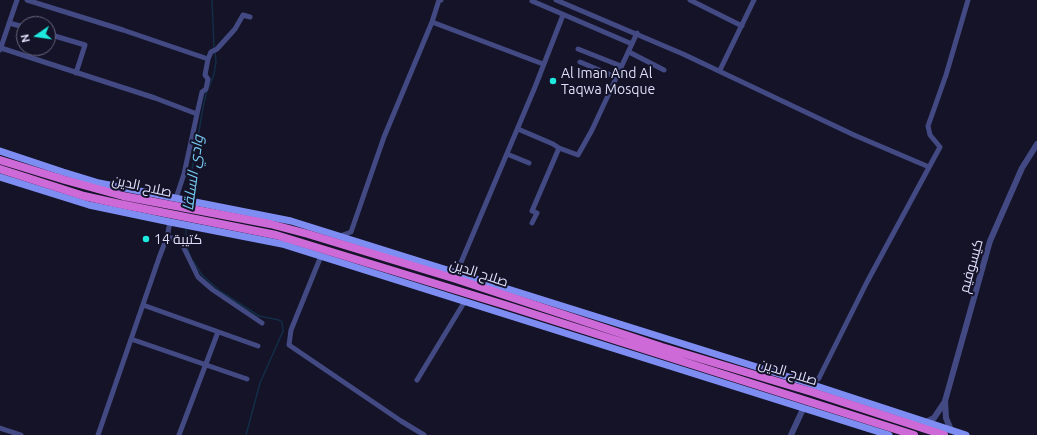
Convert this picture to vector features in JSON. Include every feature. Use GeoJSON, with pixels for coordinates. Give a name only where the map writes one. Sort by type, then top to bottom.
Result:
{"type":"FeatureCollection","features":[{"type":"Feature","properties":{"kind":"highway","name":"صلاح الدين"},"geometry":{"type":"LineString","coordinates":[[0,160],[65,180],[172,220],[276,234],[914,435]]}},
{"type":"Feature","properties":{"kind":"highway","name":"صلاح الدين"},"geometry":{"type":"LineString","coordinates":[[0,169],[84,196],[121,200],[175,202],[315,236],[456,279],[683,353],[948,433]]}},
{"type":"Feature","properties":{"kind":"highway"},"geometry":{"type":"LineString","coordinates":[[595,334],[601,331],[603,327]]}},
{"type":"Feature","properties":{"kind":"highway"},"geometry":{"type":"LineString","coordinates":[[679,361],[683,357],[683,353]]}},
{"type":"Feature","properties":{"kind":"main road"},"geometry":{"type":"LineString","coordinates":[[0,151],[99,183],[175,202]]}},
{"type":"Feature","properties":{"kind":"main road"},"geometry":{"type":"LineString","coordinates":[[0,177],[89,205],[172,220]]}},
{"type":"Feature","properties":{"kind":"main road"},"geometry":{"type":"LineString","coordinates":[[196,206],[291,221],[457,272],[926,422],[948,433],[966,435]]}},
{"type":"Feature","properties":{"kind":"main road"},"geometry":{"type":"LineString","coordinates":[[193,223],[269,240],[889,435]]}},
{"type":"Feature","properties":{"kind":"street"},"geometry":{"type":"LineString","coordinates":[[17,0],[0,49],[155,98],[197,114]]}},
{"type":"Feature","properties":{"kind":"street"},"geometry":{"type":"LineString","coordinates":[[26,0],[123,30],[208,60]]}},
{"type":"Feature","properties":{"kind":"street"},"geometry":{"type":"LineString","coordinates":[[360,242],[353,236],[352,232],[384,137],[432,22],[439,0]]}},
{"type":"Feature","properties":{"kind":"street"},"geometry":{"type":"LineString","coordinates":[[556,0],[637,33],[720,70],[854,134],[929,167]]}},
{"type":"Feature","properties":{"kind":"street"},"geometry":{"type":"LineString","coordinates":[[690,0],[742,26]]}},
{"type":"Feature","properties":{"kind":"street"},"geometry":{"type":"LineString","coordinates":[[720,70],[754,0]]}},
{"type":"Feature","properties":{"kind":"street"},"geometry":{"type":"LineString","coordinates":[[811,385],[817,382],[867,282],[940,147],[930,135],[928,126],[946,76],[968,0]]}},
{"type":"Feature","properties":{"kind":"street"},"geometry":{"type":"LineString","coordinates":[[532,1],[632,44]]}},
{"type":"Feature","properties":{"kind":"street"},"geometry":{"type":"LineString","coordinates":[[175,202],[184,174],[202,92],[206,89],[208,79],[205,75],[211,52],[217,49],[224,39],[235,29],[243,15],[250,17]]}},
{"type":"Feature","properties":{"kind":"street"},"geometry":{"type":"LineString","coordinates":[[457,272],[518,128],[563,15]]}},
{"type":"Feature","properties":{"kind":"street"},"geometry":{"type":"LineString","coordinates":[[432,22],[543,64]]}},
{"type":"Feature","properties":{"kind":"street"},"geometry":{"type":"LineString","coordinates":[[9,23],[16,25]]}},
{"type":"Feature","properties":{"kind":"street"},"geometry":{"type":"LineString","coordinates":[[518,128],[559,148],[578,155],[592,130],[637,33]]}},
{"type":"Feature","properties":{"kind":"street"},"geometry":{"type":"LineString","coordinates":[[56,36],[85,45],[76,73]]}},
{"type":"Feature","properties":{"kind":"street"},"geometry":{"type":"LineString","coordinates":[[578,48],[621,66]]}},
{"type":"Feature","properties":{"kind":"street"},"geometry":{"type":"LineString","coordinates":[[629,52],[664,70]]}},
{"type":"Feature","properties":{"kind":"street"},"geometry":{"type":"LineString","coordinates":[[580,62],[616,77]]}},
{"type":"Feature","properties":{"kind":"street","name":"كيسوفيم"},"geometry":{"type":"LineString","coordinates":[[926,422],[934,418],[945,401],[990,241],[1022,168],[1037,144]]}},
{"type":"Feature","properties":{"kind":"street"},"geometry":{"type":"LineString","coordinates":[[532,223],[537,213],[532,211],[559,148]]}},
{"type":"Feature","properties":{"kind":"street"},"geometry":{"type":"LineString","coordinates":[[507,154],[529,163]]}},
{"type":"Feature","properties":{"kind":"street"},"geometry":{"type":"LineString","coordinates":[[98,435],[172,220]]}},
{"type":"Feature","properties":{"kind":"street"},"geometry":{"type":"LineString","coordinates":[[340,236],[352,232]]}},
{"type":"Feature","properties":{"kind":"street"},"geometry":{"type":"LineString","coordinates":[[167,237],[179,240],[181,242],[198,276],[208,286],[262,323]]}},
{"type":"Feature","properties":{"kind":"street"},"geometry":{"type":"LineString","coordinates":[[321,256],[291,330],[289,345],[424,435]]}},
{"type":"Feature","properties":{"kind":"street"},"geometry":{"type":"LineString","coordinates":[[417,380],[464,301]]}},
{"type":"Feature","properties":{"kind":"street"},"geometry":{"type":"LineString","coordinates":[[143,305],[258,346]]}},
{"type":"Feature","properties":{"kind":"street"},"geometry":{"type":"LineString","coordinates":[[179,435],[218,332]]}},
{"type":"Feature","properties":{"kind":"street"},"geometry":{"type":"LineString","coordinates":[[131,339],[247,379]]}},
{"type":"Feature","properties":{"kind":"street"},"geometry":{"type":"LineString","coordinates":[[820,376],[825,390]]}},
{"type":"Feature","properties":{"kind":"street","name":"كيسوفيم"},"geometry":{"type":"LineString","coordinates":[[945,401],[948,433]]}},
{"type":"Feature","properties":{"kind":"street"},"geometry":{"type":"LineString","coordinates":[[791,435],[803,409]]}},
{"type":"Feature","properties":{"kind":"street"},"geometry":{"type":"LineString","coordinates":[[0,428],[5,433],[21,435]]}},
{"type":"Feature","properties":{"kind":"waterway","name":"وادي السلقا"},"geometry":{"type":"LineString","coordinates":[[212,0],[214,48]]}},
{"type":"Feature","properties":{"kind":"waterway","name":"وادي السلقا"},"geometry":{"type":"LineString","coordinates":[[209,87],[214,74],[216,62],[215,52]]}},
{"type":"Feature","properties":{"kind":"waterway","name":"وادي السلقا"},"geometry":{"type":"LineString","coordinates":[[187,199],[207,90]]}},
{"type":"Feature","properties":{"kind":"waterway","name":"وادي السلقا"},"geometry":{"type":"LineString","coordinates":[[186,228],[186,244],[191,258]]}},
{"type":"Feature","properties":{"kind":"waterway","name":"وادي السلقا"},"geometry":{"type":"LineString","coordinates":[[193,261],[202,275],[220,291],[259,316],[282,322],[283,331],[260,383],[246,435]]}},
{"type":"Feature","properties":{"kind":"place","name":"Al Iman And Al Taqwa Mosque"},"geometry":{"type":"Point","coordinates":[553,81]}},
{"type":"Feature","properties":{"kind":"place","name":"كتيبة 14"},"geometry":{"type":"Point","coordinates":[146,239]}}]}
